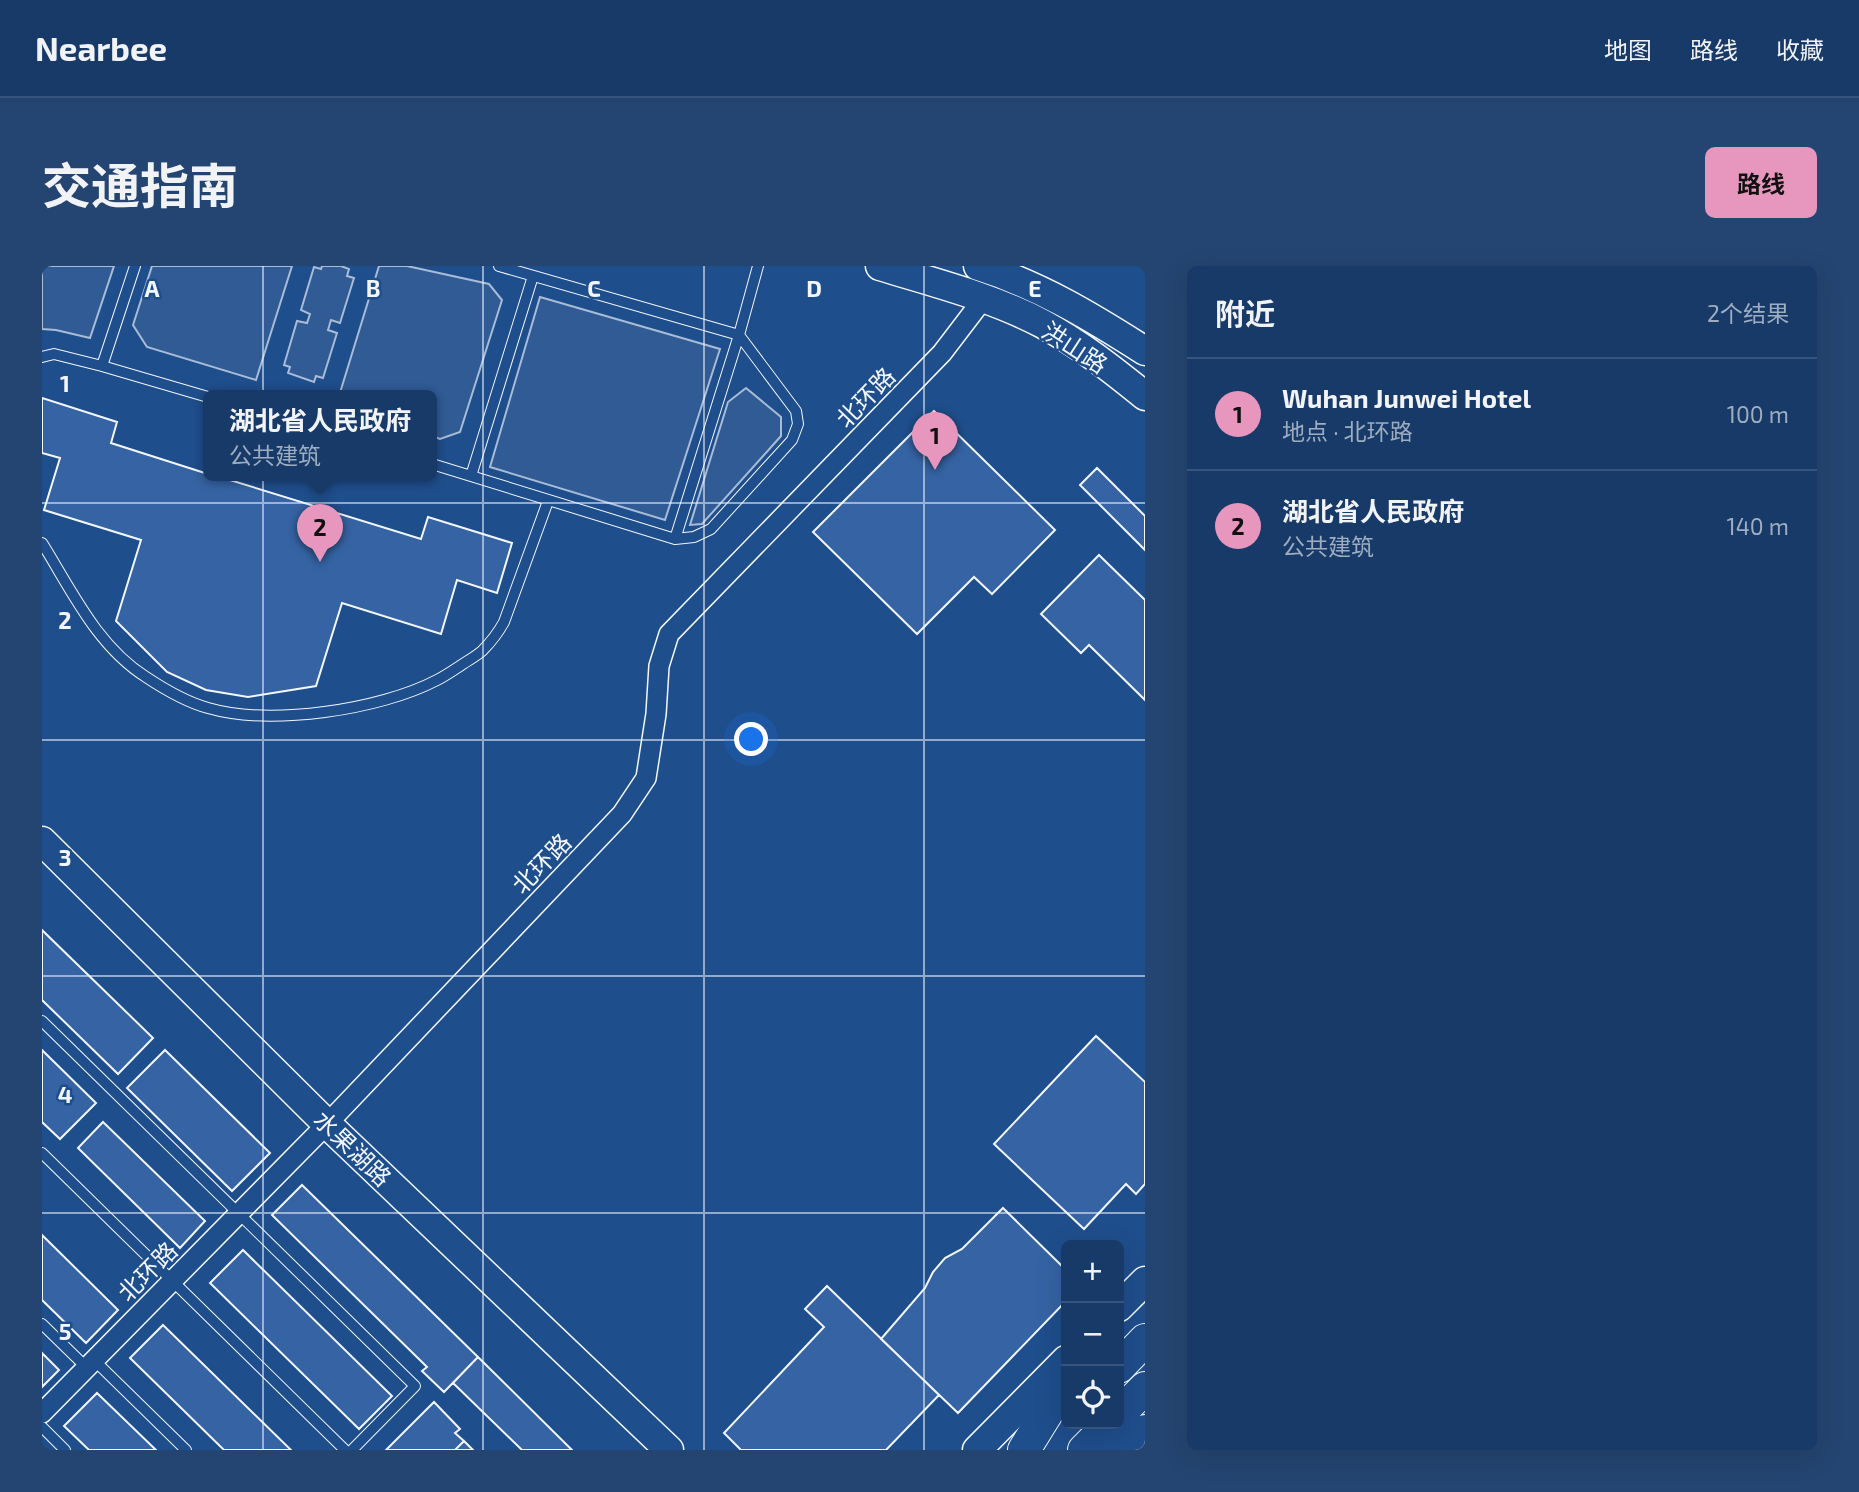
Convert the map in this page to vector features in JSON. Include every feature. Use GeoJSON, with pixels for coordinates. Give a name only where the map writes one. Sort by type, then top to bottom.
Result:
{"type":"FeatureCollection","features":[{"type":"Feature","properties":{"kind":"main road"},"geometry":{"type":"LineString","coordinates":[[1120,1366],[1145,1340]]}},
{"type":"Feature","properties":{"kind":"main road"},"geometry":{"type":"LineString","coordinates":[[1124,1409],[1145,1388]]}},
{"type":"Feature","properties":{"kind":"main road"},"geometry":{"type":"LineString","coordinates":[[1024,1450],[1061,1390]]}},
{"type":"Feature","properties":{"kind":"main road"},"geometry":{"type":"LineString","coordinates":[[1037,1450],[1061,1425]]}},
{"type":"Feature","properties":{"kind":"main road"},"geometry":{"type":"LineString","coordinates":[[1084,1450],[1105,1429]]}},
{"type":"Feature","properties":{"kind":"main road"},"geometry":{"type":"LineString","coordinates":[[1116,1450],[1145,1431]]}},
{"type":"Feature","properties":{"kind":"street","name":"洪山路"},"geometry":{"type":"LineString","coordinates":[[880,266],[984,298],[1044,325],[1086,351],[1145,396]]}},
{"type":"Feature","properties":{"kind":"street","name":"洪山路"},"geometry":{"type":"LineString","coordinates":[[978,266],[1017,278],[1048,293],[1145,351]]}},
{"type":"Feature","properties":{"kind":"street","name":"北环路"},"geometry":{"type":"LineString","coordinates":[[42,1413],[327,1124],[622,814],[646,778],[656,714],[659,666],[669,634],[942,353],[984,298]]}},
{"type":"Feature","properties":{"kind":"street","name":"水果湖路"},"geometry":{"type":"LineString","coordinates":[[42,841],[327,1124],[669,1450]]}},
{"type":"Feature","properties":{"kind":"street"},"geometry":{"type":"LineString","coordinates":[[1123,1303],[1145,1281]]}},
{"type":"Feature","properties":{"kind":"street"},"geometry":{"type":"LineString","coordinates":[[977,1450],[1061,1365]]}},
{"type":"Feature","properties":{"kind":"lane"},"geometry":{"type":"LineString","coordinates":[[102,366],[135,266]]}},
{"type":"Feature","properties":{"kind":"lane"},"geometry":{"type":"LineString","coordinates":[[437,466],[675,539],[694,537],[711,529],[792,440],[798,424],[796,411],[739,335],[499,266]]}},
{"type":"Feature","properties":{"kind":"lane"},"geometry":{"type":"LineString","coordinates":[[675,539],[758,266]]}},
{"type":"Feature","properties":{"kind":"lane"},"geometry":{"type":"LineString","coordinates":[[471,476],[533,276]]}},
{"type":"Feature","properties":{"kind":"lane"},"geometry":{"type":"LineString","coordinates":[[42,357],[54,354],[203,396]]}},
{"type":"Feature","properties":{"kind":"lane"},"geometry":{"type":"LineString","coordinates":[[42,543],[96,631],[118,656],[144,677],[206,708],[266,716],[312,714],[381,701],[409,692],[438,680],[480,653],[504,622],[548,501]]}},
{"type":"Feature","properties":{"kind":"lane"},"geometry":{"type":"LineString","coordinates":[[42,1021],[415,1386],[352,1450]]}},
{"type":"Feature","properties":{"kind":"lane"},"geometry":{"type":"LineString","coordinates":[[42,1153],[345,1450]]}},
{"type":"Feature","properties":{"kind":"lane"},"geometry":{"type":"LineString","coordinates":[[42,1324],[186,1450]]}},
{"type":"Feature","properties":{"kind":"lane"},"geometry":{"type":"LineString","coordinates":[[42,1427],[65,1450]]}},
{"type":"Feature","properties":{"kind":"shaded area"},"geometry":{"type":"Polygon","coordinates":[[[42,266],[114,266],[90,338],[42,329],[42,266]]]}},
{"type":"Feature","properties":{"kind":"shaded area"},"geometry":{"type":"Polygon","coordinates":[[[152,266],[292,266],[256,380],[147,347],[133,325],[152,266]]]}},
{"type":"Feature","properties":{"kind":"shaded area"},"geometry":{"type":"Polygon","coordinates":[[[322,266],[349,269],[347,276],[354,278],[340,323],[331,320],[328,330],[337,333],[323,378],[316,376],[314,382],[288,373],[290,367],[284,365],[297,321],[307,323],[310,314],[301,310],[314,267],[321,269],[322,266]]]}},
{"type":"Feature","properties":{"kind":"shaded area"},"geometry":{"type":"Polygon","coordinates":[[[379,266],[407,266],[489,284],[502,300],[460,432],[437,438],[437,390],[341,390],[379,266]]]}},
{"type":"Feature","properties":{"kind":"shaded area"},"geometry":{"type":"Polygon","coordinates":[[[540,297],[720,349],[665,520],[490,467],[540,297]]]}},
{"type":"Feature","properties":{"kind":"shaded area"},"geometry":{"type":"Polygon","coordinates":[[[746,388],[781,417],[781,436],[702,524],[690,525],[728,402],[746,388]]]}},
{"type":"Feature","properties":{"kind":"building"},"geometry":{"type":"Polygon","coordinates":[[[42,398],[117,422],[111,443],[203,472],[203,481],[233,481],[421,539],[428,517],[512,543],[497,593],[457,580],[441,634],[342,603],[316,686],[248,697],[206,690],[167,672],[116,621],[141,540],[44,510],[60,458],[42,453],[42,398]]]}},
{"type":"Feature","properties":{"kind":"building"},"geometry":{"type":"Polygon","coordinates":[[[934,411],[1055,530],[992,594],[974,577],[917,634],[813,532],[934,411]]]}},
{"type":"Feature","properties":{"kind":"building"},"geometry":{"type":"Polygon","coordinates":[[[1097,468],[1145,516],[1145,550],[1080,485],[1097,468]]]}},
{"type":"Feature","properties":{"kind":"building"},"geometry":{"type":"Polygon","coordinates":[[[1099,555],[1145,600],[1145,700],[1089,645],[1081,653],[1041,614],[1099,555]]]}},
{"type":"Feature","properties":{"kind":"building"},"geometry":{"type":"Polygon","coordinates":[[[42,930],[153,1038],[118,1074],[42,1000],[42,930]]]}},
{"type":"Feature","properties":{"kind":"building"},"geometry":{"type":"Polygon","coordinates":[[[1096,1036],[1145,1082],[1145,1184],[1136,1194],[1126,1184],[1084,1229],[994,1144],[1096,1036]]]}},
{"type":"Feature","properties":{"kind":"building"},"geometry":{"type":"Polygon","coordinates":[[[42,1050],[96,1103],[60,1139],[42,1122],[42,1050]]]}},
{"type":"Feature","properties":{"kind":"building"},"geometry":{"type":"Polygon","coordinates":[[[165,1050],[270,1153],[232,1191],[127,1088],[165,1050]]]}},
{"type":"Feature","properties":{"kind":"building"},"geometry":{"type":"Polygon","coordinates":[[[103,1122],[205,1221],[180,1248],[78,1148],[103,1122]]]}},
{"type":"Feature","properties":{"kind":"building"},"geometry":{"type":"Polygon","coordinates":[[[302,1185],[478,1357],[444,1392],[422,1371],[427,1367],[272,1215],[302,1185]]]}},
{"type":"Feature","properties":{"kind":"building"},"geometry":{"type":"Polygon","coordinates":[[[1003,1208],[1061,1265],[1061,1306],[958,1413],[881,1339],[925,1288],[933,1272],[945,1258],[962,1249],[1003,1208]]]}},
{"type":"Feature","properties":{"kind":"building"},"geometry":{"type":"Polygon","coordinates":[[[42,1235],[118,1310],[86,1343],[42,1300],[42,1235]]]}},
{"type":"Feature","properties":{"kind":"building"},"geometry":{"type":"Polygon","coordinates":[[[243,1250],[392,1396],[359,1429],[210,1283],[243,1250]]]}},
{"type":"Feature","properties":{"kind":"building"},"geometry":{"type":"Polygon","coordinates":[[[827,1286],[939,1395],[886,1450],[741,1450],[724,1433],[824,1327],[805,1309],[827,1286]]]}},
{"type":"Feature","properties":{"kind":"building"},"geometry":{"type":"Polygon","coordinates":[[[163,1325],[291,1450],[224,1450],[130,1358],[163,1325]]]}},
{"type":"Feature","properties":{"kind":"building"},"geometry":{"type":"Polygon","coordinates":[[[42,1353],[59,1370],[42,1387],[42,1353]]]}},
{"type":"Feature","properties":{"kind":"building"},"geometry":{"type":"Polygon","coordinates":[[[478,1357],[572,1450],[522,1450],[453,1383],[478,1357]]]}},
{"type":"Feature","properties":{"kind":"building"},"geometry":{"type":"Polygon","coordinates":[[[97,1393],[156,1450],[89,1450],[64,1426],[97,1393]]]}},
{"type":"Feature","properties":{"kind":"building"},"geometry":{"type":"Polygon","coordinates":[[[434,1402],[460,1429],[455,1433],[464,1441],[455,1450],[386,1450],[434,1402]]]}},
{"type":"Feature","properties":{"kind":"building"},"geometry":{"type":"Polygon","coordinates":[[[464,1441],[473,1450],[455,1450],[464,1441]]]}},
{"type":"Feature","properties":{"kind":"place","name":"Wuhan Junwei Hotel"},"geometry":{"type":"Point","coordinates":[935,470]}},
{"type":"Feature","properties":{"kind":"place","name":"湖北省人民政府"},"geometry":{"type":"Point","coordinates":[320,562]}}]}
